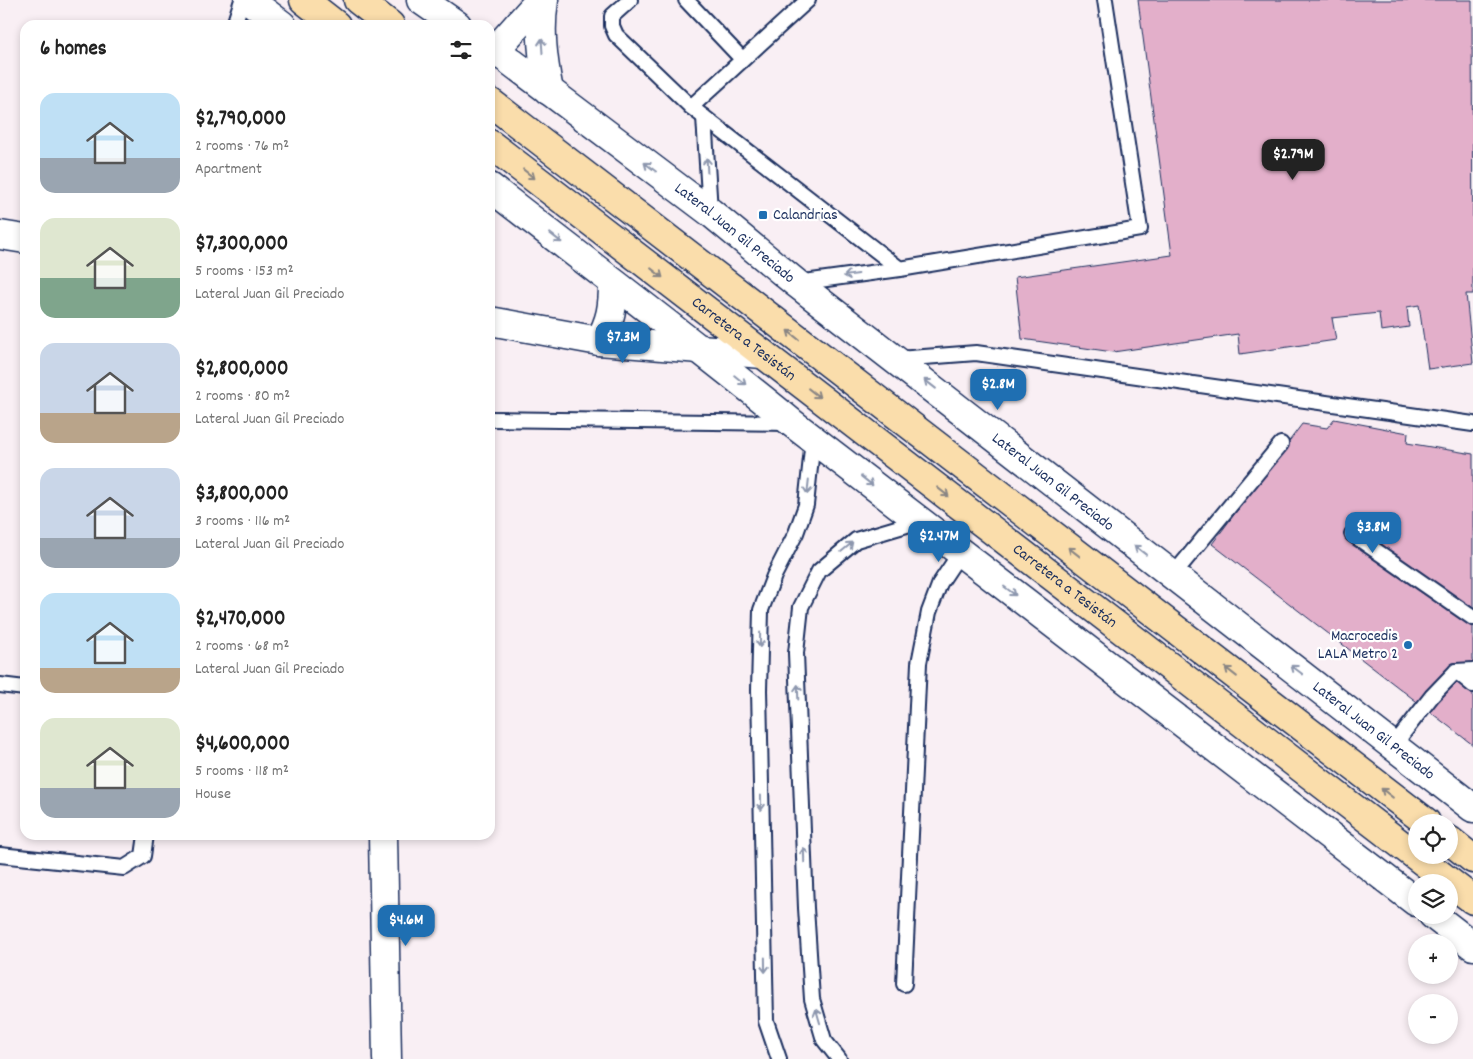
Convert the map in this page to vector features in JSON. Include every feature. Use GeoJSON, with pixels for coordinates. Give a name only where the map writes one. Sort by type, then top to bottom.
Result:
{"type":"FeatureCollection","features":[{"type":"Feature","properties":{"kind":"main road"},"geometry":{"type":"LineString","coordinates":[[249,0],[275,20]]}},
{"type":"Feature","properties":{"kind":"main road"},"geometry":{"type":"LineString","coordinates":[[304,0],[330,20]]}},
{"type":"Feature","properties":{"kind":"main road"},"geometry":{"type":"LineString","coordinates":[[358,0],[384,20]]}},
{"type":"Feature","properties":{"kind":"main road"},"geometry":{"type":"LineString","coordinates":[[421,0],[450,20]]}},
{"type":"Feature","properties":{"kind":"main road"},"geometry":{"type":"LineString","coordinates":[[495,48],[540,0]]}},
{"type":"Feature","properties":{"kind":"main road"},"geometry":{"type":"LineString","coordinates":[[544,0],[541,33],[542,58],[549,91]]}},
{"type":"Feature","properties":{"kind":"main road","name":"Lateral Juan Gil Preciado"},"geometry":{"type":"LineString","coordinates":[[495,53],[549,91],[710,212],[796,283],[898,359],[1172,575],[1473,808]]}},
{"type":"Feature","properties":{"kind":"main road","name":"Carretera a Tesistán"},"geometry":{"type":"LineString","coordinates":[[495,106],[1416,814]]}},
{"type":"Feature","properties":{"kind":"main road","name":"Carretera a Tesistán"},"geometry":{"type":"LineString","coordinates":[[495,148],[1473,900]]}},
{"type":"Feature","properties":{"kind":"main road"},"geometry":{"type":"LineString","coordinates":[[495,190],[613,284],[701,348],[803,431],[960,553],[1408,896]]}},
{"type":"Feature","properties":{"kind":"main road"},"geometry":{"type":"LineString","coordinates":[[0,235],[20,238]]}},
{"type":"Feature","properties":{"kind":"main road"},"geometry":{"type":"LineString","coordinates":[[599,340],[608,327],[613,310],[613,284]]}},
{"type":"Feature","properties":{"kind":"main road"},"geometry":{"type":"LineString","coordinates":[[495,322],[599,340],[763,354]]}},
{"type":"Feature","properties":{"kind":"main road"},"geometry":{"type":"LineString","coordinates":[[383,840],[387,1059]]}},
{"type":"Feature","properties":{"kind":"main road"},"geometry":{"type":"LineString","coordinates":[[1458,847],[1473,859]]}},
{"type":"Feature","properties":{"kind":"main road"},"geometry":{"type":"LineString","coordinates":[[1445,924],[1473,946]]}},
{"type":"Feature","properties":{"kind":"lane"},"geometry":{"type":"LineString","coordinates":[[236,20],[242,0]]}},
{"type":"Feature","properties":{"kind":"lane"},"geometry":{"type":"LineString","coordinates":[[630,0],[612,16],[612,26],[616,35],[704,118],[900,269]]}},
{"type":"Feature","properties":{"kind":"lane"},"geometry":{"type":"LineString","coordinates":[[686,0],[742,59]]}},
{"type":"Feature","properties":{"kind":"lane"},"geometry":{"type":"LineString","coordinates":[[691,107],[808,0]]}},
{"type":"Feature","properties":{"kind":"lane"},"geometry":{"type":"LineString","coordinates":[[796,283],[900,269],[1140,230],[1105,0]]}},
{"type":"Feature","properties":{"kind":"lane"},"geometry":{"type":"LineString","coordinates":[[704,118],[710,212]]}},
{"type":"Feature","properties":{"kind":"lane"},"geometry":{"type":"LineString","coordinates":[[898,359],[976,353],[1473,424]]}},
{"type":"Feature","properties":{"kind":"lane"},"geometry":{"type":"LineString","coordinates":[[495,419],[803,431],[806,505],[796,533],[774,576],[761,610],[759,690],[766,1021],[779,1059]]}},
{"type":"Feature","properties":{"kind":"lane"},"geometry":{"type":"LineString","coordinates":[[1172,575],[1281,444]]}},
{"type":"Feature","properties":{"kind":"lane"},"geometry":{"type":"LineString","coordinates":[[839,1059],[824,1040],[812,999],[806,908],[796,653],[801,607],[819,571],[856,540],[920,521]]}},
{"type":"Feature","properties":{"kind":"lane"},"geometry":{"type":"LineString","coordinates":[[1352,534],[1473,618]]}},
{"type":"Feature","properties":{"kind":"lane"},"geometry":{"type":"LineString","coordinates":[[904,984],[919,663],[932,605],[940,583],[960,553]]}},
{"type":"Feature","properties":{"kind":"lane"},"geometry":{"type":"LineString","coordinates":[[1394,745],[1432,696],[1456,671],[1473,670]]}},
{"type":"Feature","properties":{"kind":"lane"},"geometry":{"type":"LineString","coordinates":[[1456,671],[1473,685]]}},
{"type":"Feature","properties":{"kind":"lane"},"geometry":{"type":"LineString","coordinates":[[0,685],[20,687]]}},
{"type":"Feature","properties":{"kind":"lane"},"geometry":{"type":"LineString","coordinates":[[0,855],[124,868],[143,856],[145,840]]}},
{"type":"Feature","properties":{"kind":"building"},"geometry":{"type":"Polygon","coordinates":[[[1138,0],[1472,0],[1473,294],[1466,294],[1473,363],[1428,369],[1419,305],[1407,307],[1409,327],[1381,331],[1379,313],[1332,318],[1336,340],[1240,354],[1238,334],[1113,352],[1022,339],[1015,277],[1172,255],[1138,0]]]}},
{"type":"Feature","properties":{"kind":"building","name":"Macrocedis LALA Metro 2"},"geometry":{"type":"Polygon","coordinates":[[[1334,419],[1408,433],[1407,443],[1473,454],[1473,745],[1212,544],[1302,424],[1327,428],[1334,419]]]}},
{"type":"Feature","properties":{"kind":"place","name":"Calandrias"},"geometry":{"type":"Point","coordinates":[763,215]}},
{"type":"Feature","properties":{"kind":"place","name":"Macrocedis LALA Metro 2"},"geometry":{"type":"Point","coordinates":[1408,645]}}]}
